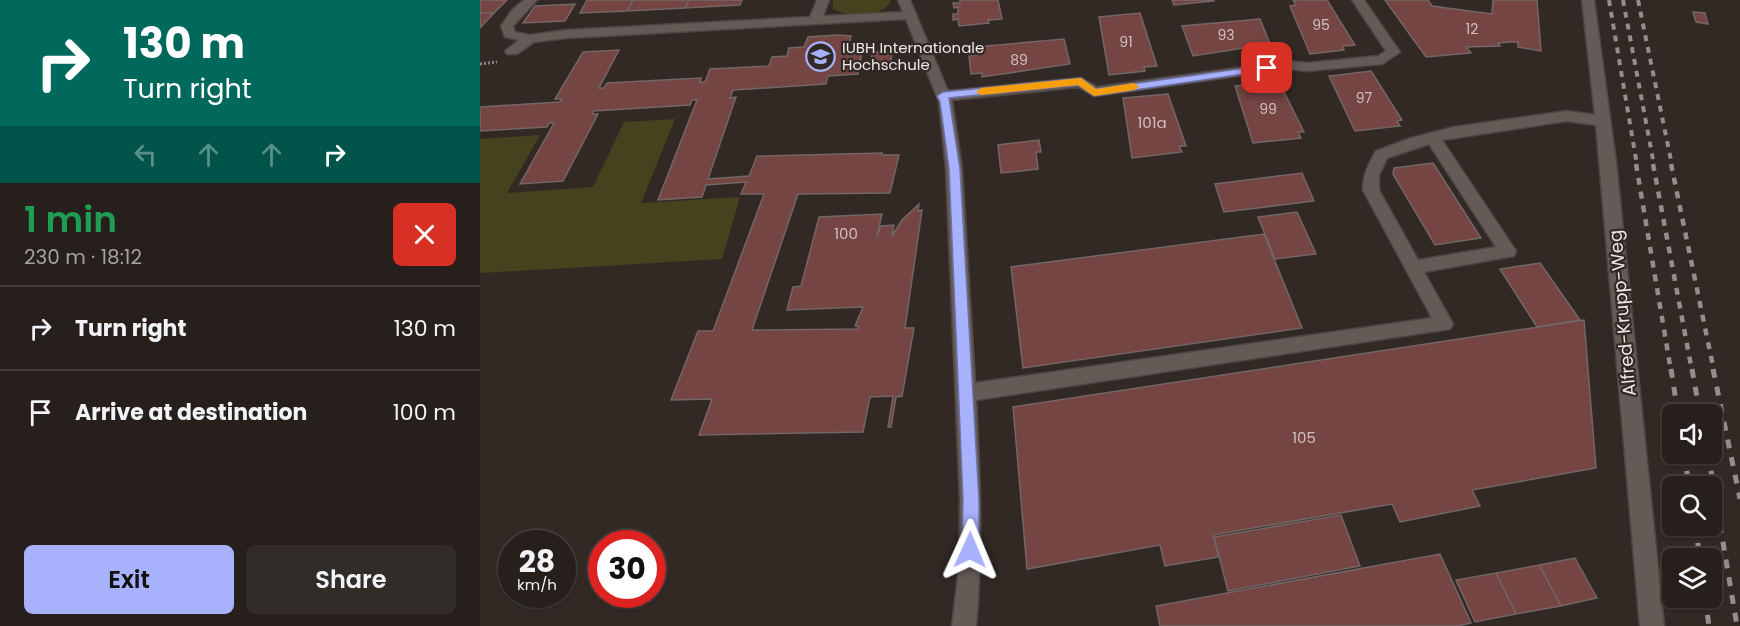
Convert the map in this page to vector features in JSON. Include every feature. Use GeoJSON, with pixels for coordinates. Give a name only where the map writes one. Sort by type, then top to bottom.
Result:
{"type":"FeatureCollection","features":[{"type":"Feature","properties":{"kind":"street"},"geometry":{"type":"LineString","coordinates":[[531,0],[516,13],[507,26],[510,34],[530,39],[567,34],[815,20],[907,8],[946,102],[954,169],[971,500],[970,568],[964,626]]}},
{"type":"Feature","properties":{"kind":"street"},"geometry":{"type":"LineString","coordinates":[[815,20],[823,0]]}},
{"type":"Feature","properties":{"kind":"street"},"geometry":{"type":"LineString","coordinates":[[943,96],[1081,82],[1094,92],[1289,65],[1306,67],[1382,60],[1393,52],[1358,0]]}},
{"type":"Feature","properties":{"kind":"street","name":"Alfred-Krupp-Weg"},"geometry":{"type":"LineString","coordinates":[[1588,0],[1652,626]]}},
{"type":"Feature","properties":{"kind":"street"},"geometry":{"type":"LineString","coordinates":[[512,51],[530,39]]}},
{"type":"Feature","properties":{"kind":"street"},"geometry":{"type":"LineString","coordinates":[[965,393],[1444,324],[1371,190],[1371,175],[1381,155],[1454,132],[1567,116],[1602,121]]}},
{"type":"Feature","properties":{"kind":"street"},"geometry":{"type":"LineString","coordinates":[[1413,267],[1508,251],[1433,138]]}},
{"type":"Feature","properties":{"kind":"shaded area"},"geometry":{"type":"Polygon","coordinates":[[[833,0],[891,0],[882,10],[856,14],[833,9],[833,0]]]}},
{"type":"Feature","properties":{"kind":"shaded area"},"geometry":{"type":"Polygon","coordinates":[[[675,119],[641,203],[740,197],[722,259],[480,273],[480,139],[540,135],[507,193],[593,187],[624,122],[675,119]]]}},
{"type":"Feature","properties":{"kind":"building"},"geometry":{"type":"Polygon","coordinates":[[[480,0],[507,0],[494,13],[480,13],[480,0]]]}},
{"type":"Feature","properties":{"kind":"building"},"geometry":{"type":"Polygon","coordinates":[[[587,0],[633,0],[627,11],[580,13],[587,0]]]}},
{"type":"Feature","properties":{"kind":"building"},"geometry":{"type":"Polygon","coordinates":[[[633,0],[689,0],[685,8],[627,11],[633,0]]]}},
{"type":"Feature","properties":{"kind":"building"},"geometry":{"type":"Polygon","coordinates":[[[689,0],[742,0],[740,5],[685,8],[689,0]]]}},
{"type":"Feature","properties":{"kind":"building"},"geometry":{"type":"Polygon","coordinates":[[[960,0],[998,0],[1002,19],[988,20],[989,23],[959,26],[958,19],[953,20],[953,14],[958,14],[958,7],[954,8],[953,3],[960,3],[960,0]]]}},
{"type":"Feature","properties":{"kind":"building"},"geometry":{"type":"Polygon","coordinates":[[[1172,0],[1213,0],[1214,1],[1174,5],[1172,0]]]}},
{"type":"Feature","properties":{"kind":"building"},"geometry":{"type":"Polygon","coordinates":[[[1293,0],[1327,0],[1355,45],[1343,46],[1344,50],[1310,54],[1290,6],[1296,5],[1293,0]]]}},
{"type":"Feature","properties":{"kind":"building"},"geometry":{"type":"Polygon","coordinates":[[[1385,0],[1428,0],[1432,6],[1492,14],[1493,0],[1537,0],[1541,51],[1518,47],[1518,42],[1511,42],[1498,43],[1500,46],[1466,47],[1471,53],[1426,57],[1385,0]]]}},
{"type":"Feature","properties":{"kind":"building"},"geometry":{"type":"Polygon","coordinates":[[[575,4],[565,21],[523,23],[535,6],[575,4]]]}},
{"type":"Feature","properties":{"kind":"building"},"geometry":{"type":"Polygon","coordinates":[[[1693,12],[1705,13],[1708,24],[1696,22],[1693,12]]]}},
{"type":"Feature","properties":{"kind":"building"},"geometry":{"type":"Polygon","coordinates":[[[480,13],[494,13],[480,28],[480,13]]]}},
{"type":"Feature","properties":{"kind":"building"},"geometry":{"type":"Polygon","coordinates":[[[1140,13],[1157,66],[1144,67],[1145,71],[1109,75],[1099,17],[1140,13]]]}},
{"type":"Feature","properties":{"kind":"building"},"geometry":{"type":"Polygon","coordinates":[[[1260,19],[1270,44],[1193,56],[1182,26],[1260,19]]]}},
{"type":"Feature","properties":{"kind":"building"},"geometry":{"type":"Polygon","coordinates":[[[851,36],[847,53],[862,52],[858,74],[828,76],[826,84],[733,90],[730,98],[736,97],[708,179],[749,176],[757,156],[882,153],[882,155],[899,155],[890,193],[798,194],[752,330],[858,329],[858,326],[855,326],[863,307],[787,310],[793,287],[801,286],[819,217],[882,214],[877,236],[881,226],[894,225],[892,236],[902,220],[919,204],[918,211],[922,210],[905,328],[914,328],[902,396],[896,397],[891,427],[888,427],[893,396],[870,397],[863,432],[699,435],[712,399],[671,400],[698,331],[713,331],[764,194],[741,194],[746,182],[706,185],[702,197],[658,200],[697,100],[692,100],[690,105],[593,111],[592,114],[598,114],[563,181],[520,184],[554,123],[549,123],[547,127],[480,131],[480,107],[560,102],[562,99],[555,99],[583,52],[619,50],[599,88],[604,88],[607,83],[701,78],[700,82],[705,82],[710,69],[769,66],[772,57],[787,56],[789,48],[804,47],[808,37],[851,36]]]}},
{"type":"Feature","properties":{"kind":"building"},"geometry":{"type":"Polygon","coordinates":[[[1064,39],[1070,64],[982,77],[982,73],[971,74],[969,56],[975,55],[975,47],[1064,39]]]}},
{"type":"Feature","properties":{"kind":"building"},"geometry":{"type":"Polygon","coordinates":[[[892,51],[891,63],[870,64],[873,52],[892,51]]]}},
{"type":"Feature","properties":{"kind":"building"},"geometry":{"type":"Polygon","coordinates":[[[1371,71],[1402,120],[1397,121],[1400,126],[1355,131],[1329,76],[1371,71]]]}},
{"type":"Feature","properties":{"kind":"building"},"geometry":{"type":"Polygon","coordinates":[[[1279,82],[1304,132],[1298,132],[1301,138],[1253,143],[1235,86],[1279,82]]]}},
{"type":"Feature","properties":{"kind":"building"},"geometry":{"type":"Polygon","coordinates":[[[1168,94],[1186,146],[1179,146],[1182,152],[1132,158],[1123,98],[1168,94]]]}},
{"type":"Feature","properties":{"kind":"building"},"geometry":{"type":"Polygon","coordinates":[[[1039,140],[1041,152],[1036,152],[1038,169],[1001,173],[998,145],[1039,140]]]}},
{"type":"Feature","properties":{"kind":"building"},"geometry":{"type":"Polygon","coordinates":[[[1433,163],[1481,238],[1435,245],[1393,174],[1394,168],[1433,163]]]}},
{"type":"Feature","properties":{"kind":"building"},"geometry":{"type":"Polygon","coordinates":[[[1302,173],[1314,201],[1224,212],[1215,184],[1302,173]]]}},
{"type":"Feature","properties":{"kind":"building"},"geometry":{"type":"Polygon","coordinates":[[[1297,212],[1316,254],[1275,259],[1258,217],[1297,212]]]}},
{"type":"Feature","properties":{"kind":"building"},"geometry":{"type":"Polygon","coordinates":[[[1264,234],[1302,328],[1023,368],[1011,267],[1264,234]]]}},
{"type":"Feature","properties":{"kind":"building"},"geometry":{"type":"Polygon","coordinates":[[[1540,263],[1580,320],[1537,327],[1500,269],[1540,263]]]}},
{"type":"Feature","properties":{"kind":"building"},"geometry":{"type":"Polygon","coordinates":[[[1584,320],[1596,468],[1472,490],[1480,506],[1400,522],[1392,504],[1213,535],[1219,557],[1165,566],[1160,545],[1027,569],[1013,407],[1584,320]]]}},
{"type":"Feature","properties":{"kind":"building"},"geometry":{"type":"Polygon","coordinates":[[[1341,515],[1360,566],[1228,591],[1214,537],[1341,515]]]}},
{"type":"Feature","properties":{"kind":"building"},"geometry":{"type":"Polygon","coordinates":[[[1440,554],[1471,623],[1457,626],[1160,626],[1156,606],[1440,554]]]}},
{"type":"Feature","properties":{"kind":"building"},"geometry":{"type":"Polygon","coordinates":[[[1575,558],[1597,598],[1561,606],[1539,565],[1575,558]]]}},
{"type":"Feature","properties":{"kind":"building"},"geometry":{"type":"Polygon","coordinates":[[[1539,565],[1561,606],[1516,614],[1496,573],[1539,565]]]}},
{"type":"Feature","properties":{"kind":"building"},"geometry":{"type":"Polygon","coordinates":[[[1496,573],[1516,614],[1475,622],[1456,580],[1496,573]]]}},
{"type":"Feature","properties":{"kind":"railway"},"geometry":{"type":"LineString","coordinates":[[1609,0],[1637,165]]}},
{"type":"Feature","properties":{"kind":"railway"},"geometry":{"type":"LineString","coordinates":[[1623,0],[1654,165]]}},
{"type":"Feature","properties":{"kind":"railway"},"geometry":{"type":"LineString","coordinates":[[1638,0],[1672,165]]}},
{"type":"Feature","properties":{"kind":"railway"},"geometry":{"type":"LineString","coordinates":[[1636,164],[1671,371]]}},
{"type":"Feature","properties":{"kind":"railway"},"geometry":{"type":"LineString","coordinates":[[1653,164],[1692,371]]}},
{"type":"Feature","properties":{"kind":"railway"},"geometry":{"type":"LineString","coordinates":[[1671,164],[1714,371]]}},
{"type":"Feature","properties":{"kind":"railway"},"geometry":{"type":"LineString","coordinates":[[1671,369],[1676,404]]}},
{"type":"Feature","properties":{"kind":"railway"},"geometry":{"type":"LineString","coordinates":[[1692,369],[1698,404]]}},
{"type":"Feature","properties":{"kind":"railway"},"geometry":{"type":"LineString","coordinates":[[1713,369],[1740,499]]}},
{"type":"Feature","properties":{"kind":"railway"},"geometry":{"type":"LineString","coordinates":[[1686,464],[1687,476]]}},
{"type":"Feature","properties":{"kind":"railway"},"geometry":{"type":"LineString","coordinates":[[1710,464],[1737,626]]}},
{"type":"Feature","properties":{"kind":"railway"},"geometry":{"type":"LineString","coordinates":[[1697,536],[1698,548]]}},
{"type":"Feature","properties":{"kind":"railway"},"geometry":{"type":"LineString","coordinates":[[1707,608],[1709,626]]}},
{"type":"Feature","properties":{"kind":"slow traffic"},"geometry":{"type":"LineString","coordinates":[[981,92],[1081,82],[1094,92],[1134,87]]}},
{"type":"Feature","properties":{"kind":"place","name":"IUBH Internationale Hochschule"},"geometry":{"type":"Point","coordinates":[821,56]}},
{"type":"Feature","properties":{"kind":"route"},"geometry":{"type":"LineString","coordinates":[[970,550],[971,500],[954,169],[946,102],[943,96],[1081,82],[1094,92],[1267,68]]}}]}
